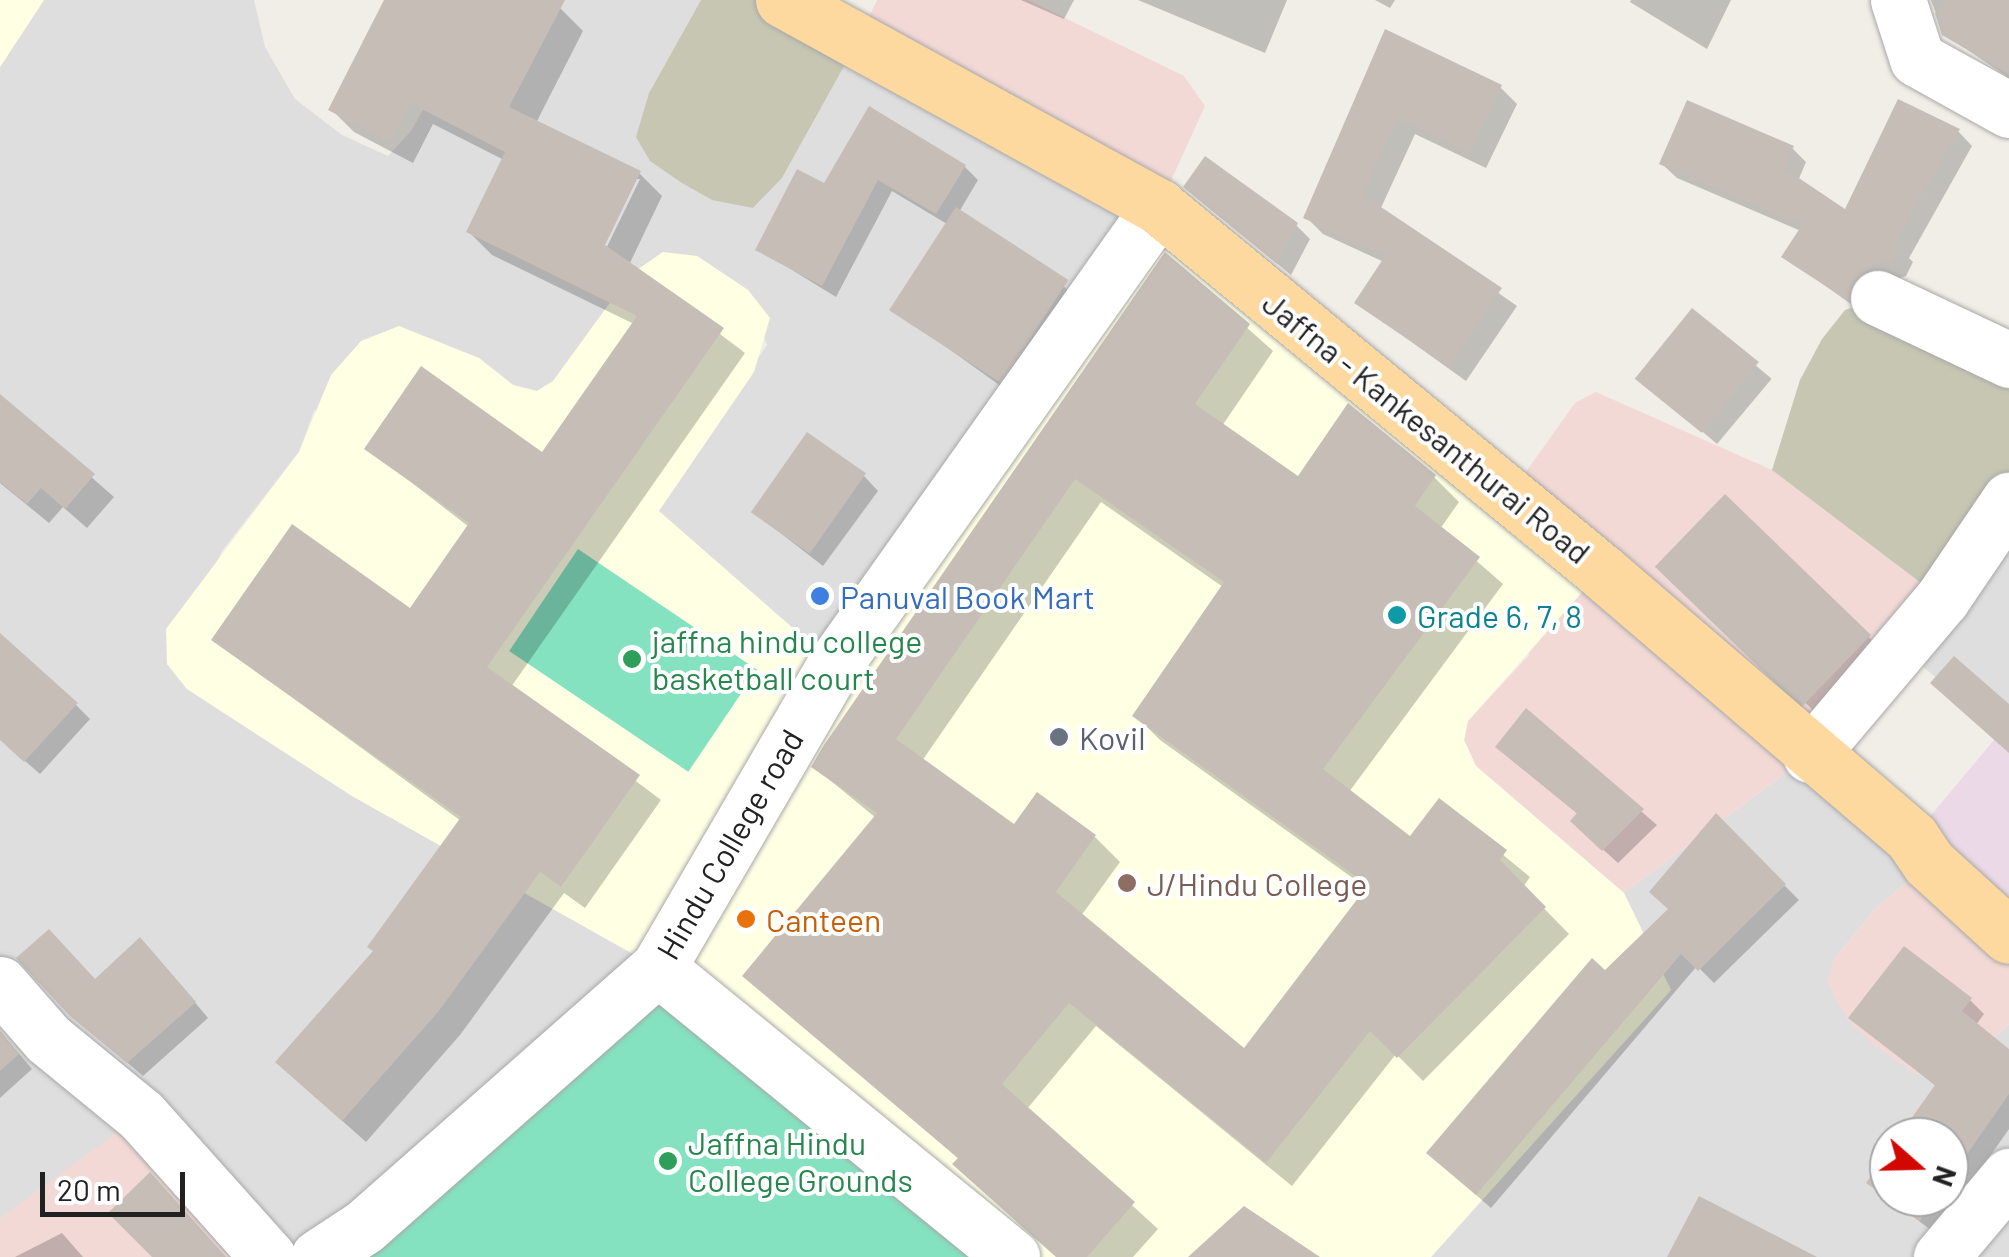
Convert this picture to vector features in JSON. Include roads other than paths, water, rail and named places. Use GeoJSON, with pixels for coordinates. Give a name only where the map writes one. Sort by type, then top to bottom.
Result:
{"type":"FeatureCollection","features":[{"type":"Feature","properties":{"kind":"main road","name":"Jaffna - Kankesanthurai Road"},"geometry":{"type":"LineString","coordinates":[[783,0],[1159,207],[1510,494],[1810,755],[1912,838],[1928,863],[2009,936]]}},
{"type":"Feature","properties":{"kind":"street"},"geometry":{"type":"LineString","coordinates":[[1898,0],[1916,59],[2009,110]]}},
{"type":"Feature","properties":{"kind":"street","name":"Hindu College road"},"geometry":{"type":"LineString","coordinates":[[318,1257],[365,1226],[658,968],[834,665],[1159,207]]}},
{"type":"Feature","properties":{"kind":"street"},"geometry":{"type":"LineString","coordinates":[[1878,298],[2009,360]]}},
{"type":"Feature","properties":{"kind":"street"},"geometry":{"type":"LineString","coordinates":[[1810,755],[1942,599],[2009,500]]}},
{"type":"Feature","properties":{"kind":"street"},"geometry":{"type":"LineString","coordinates":[[658,968],[1012,1257]]}},
{"type":"Feature","properties":{"kind":"street"},"geometry":{"type":"LineString","coordinates":[[0,984],[48,1039],[141,1115],[268,1257]]}},
{"type":"Feature","properties":{"kind":"street"},"geometry":{"type":"LineString","coordinates":[[1941,1257],[2009,1176]]}},
{"type":"Feature","properties":{"kind":"place","name":"Panuval Book Mart"},"geometry":{"type":"Point","coordinates":[820,596]}},
{"type":"Feature","properties":{"kind":"place","name":"Grade 6, 7, 8"},"geometry":{"type":"Point","coordinates":[1397,615]}},
{"type":"Feature","properties":{"kind":"place","name":"jaffna hindu college basketball court"},"geometry":{"type":"Point","coordinates":[632,659]}},
{"type":"Feature","properties":{"kind":"place","name":"Kovil"},"geometry":{"type":"Point","coordinates":[1059,737]}},
{"type":"Feature","properties":{"kind":"place","name":"J/Hindu College"},"geometry":{"type":"Point","coordinates":[1127,883]}},
{"type":"Feature","properties":{"kind":"place","name":"Canteen"},"geometry":{"type":"Point","coordinates":[746,919]}},
{"type":"Feature","properties":{"kind":"place","name":"Jaffna Hindu College Grounds"},"geometry":{"type":"Point","coordinates":[668,1161]}}]}
